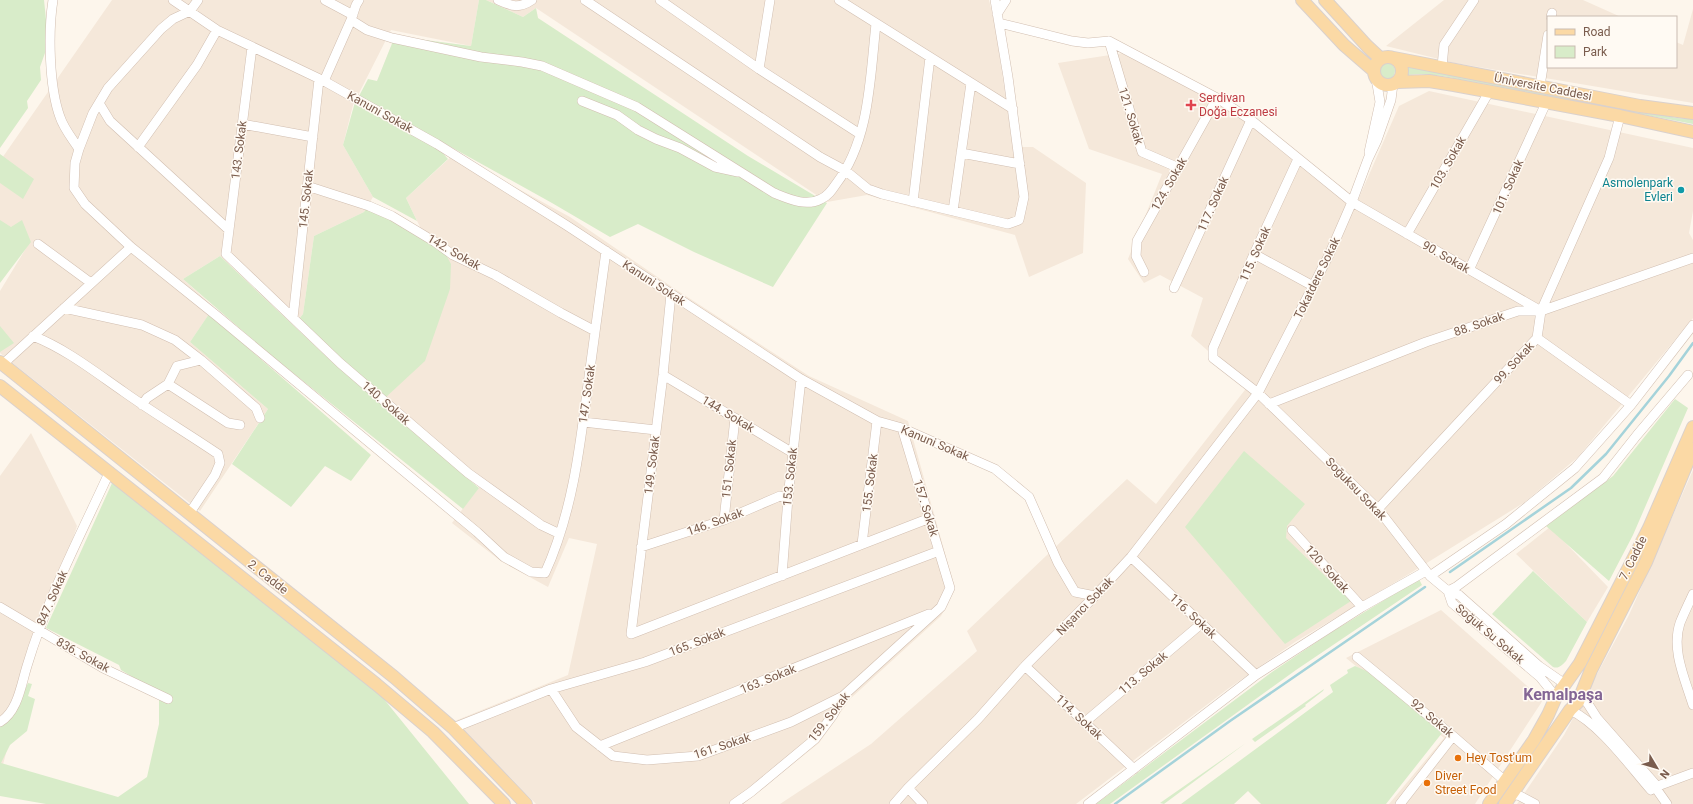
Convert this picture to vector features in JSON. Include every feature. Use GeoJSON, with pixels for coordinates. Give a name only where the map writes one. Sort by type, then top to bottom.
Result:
{"type":"FeatureCollection","features":[{"type":"Feature","properties":{"kind":"main road"},"geometry":{"type":"LineString","coordinates":[[1302,0],[1344,45],[1385,85],[1395,83],[1401,77],[1401,64],[1394,58],[1385,57],[1376,64],[1375,74]]}},
{"type":"Feature","properties":{"kind":"main road"},"geometry":{"type":"LineString","coordinates":[[1325,0],[1367,46],[1381,59]]}},
{"type":"Feature","properties":{"kind":"main road","name":"Üniversite Caddesi"},"geometry":{"type":"LineString","coordinates":[[1394,58],[1640,106],[1693,113]]}},
{"type":"Feature","properties":{"kind":"main road","name":"Üniversite Caddesi"},"geometry":{"type":"LineString","coordinates":[[1395,83],[1429,81],[1620,116],[1693,132]]}},
{"type":"Feature","properties":{"kind":"main road","name":"2. Cadde"},"geometry":{"type":"LineString","coordinates":[[2,363],[394,677],[454,728],[526,804]]}},
{"type":"Feature","properties":{"kind":"main road","name":"2. Cadde"},"geometry":{"type":"LineString","coordinates":[[0,386],[376,684],[433,732],[504,804]]}},
{"type":"Feature","properties":{"kind":"main road","name":"7. Cadde"},"geometry":{"type":"LineString","coordinates":[[1556,697],[1580,663],[1626,575],[1649,528],[1693,428]]}},
{"type":"Feature","properties":{"kind":"main road","name":"7. Cadde"},"geometry":{"type":"LineString","coordinates":[[1570,710],[1578,702],[1590,670],[1646,562],[1693,449]]}},
{"type":"Feature","properties":{"kind":"main road"},"geometry":{"type":"LineString","coordinates":[[1565,684],[1581,693]]}},
{"type":"Feature","properties":{"kind":"main road"},"geometry":{"type":"LineString","coordinates":[[1489,804],[1534,740],[1556,697],[1565,708],[1570,710],[1505,804]]}},
{"type":"Feature","properties":{"kind":"street","name":"Kanuni Sokak"},"geometry":{"type":"LineString","coordinates":[[173,0],[217,30],[321,80],[437,144],[801,379],[877,421],[902,428],[995,469],[1029,497],[1058,564],[1075,592],[1095,596]]}},
{"type":"Feature","properties":{"kind":"street"},"geometry":{"type":"LineString","coordinates":[[2,363],[130,247],[85,204],[74,188],[75,163],[93,113],[108,88],[161,29],[190,11],[198,0]]}},
{"type":"Feature","properties":{"kind":"street"},"geometry":{"type":"LineString","coordinates":[[325,0],[367,30],[392,38],[481,57],[542,66],[637,107],[774,193],[796,201],[809,202],[821,199],[831,192],[846,171],[860,134],[868,100],[876,24]]}},
{"type":"Feature","properties":{"kind":"street","name":"145. Sokak"},"geometry":{"type":"LineString","coordinates":[[293,318],[313,137],[321,80],[352,18],[359,0]]}},
{"type":"Feature","properties":{"kind":"street"},"geometry":{"type":"LineString","coordinates":[[498,0],[510,6],[519,6],[532,0]]}},
{"type":"Feature","properties":{"kind":"street"},"geometry":{"type":"LineString","coordinates":[[585,0],[813,152],[846,171],[868,189],[913,202],[1008,224],[1019,220],[1024,197],[995,0]]}},
{"type":"Feature","properties":{"kind":"street"},"geometry":{"type":"LineString","coordinates":[[660,0],[759,69],[860,134]]}},
{"type":"Feature","properties":{"kind":"street"},"geometry":{"type":"LineString","coordinates":[[759,69],[770,0]]}},
{"type":"Feature","properties":{"kind":"street"},"geometry":{"type":"LineString","coordinates":[[838,0],[1012,109]]}},
{"type":"Feature","properties":{"kind":"street"},"geometry":{"type":"LineString","coordinates":[[998,18],[1006,0]]}},
{"type":"Feature","properties":{"kind":"street"},"geometry":{"type":"LineString","coordinates":[[1442,67],[1444,45],[1474,0]]}},
{"type":"Feature","properties":{"kind":"street"},"geometry":{"type":"LineString","coordinates":[[51,3],[50,39],[55,100],[60,117],[79,149]]}},
{"type":"Feature","properties":{"kind":"street"},"geometry":{"type":"LineString","coordinates":[[998,18],[1072,41],[1088,43],[1109,42]]}},
{"type":"Feature","properties":{"kind":"street"},"geometry":{"type":"LineString","coordinates":[[138,147],[197,66],[217,30]]}},
{"type":"Feature","properties":{"kind":"street"},"geometry":{"type":"LineString","coordinates":[[1540,86],[1547,41]]}},
{"type":"Feature","properties":{"kind":"street","name":"90. Sokak"},"geometry":{"type":"LineString","coordinates":[[1109,42],[1217,98],[1251,120],[1352,202],[1540,312]]}},
{"type":"Feature","properties":{"kind":"street","name":"121. Sokak"},"geometry":{"type":"LineString","coordinates":[[1109,42],[1142,152],[1179,168]]}},
{"type":"Feature","properties":{"kind":"street","name":"143. Sokak"},"geometry":{"type":"LineString","coordinates":[[226,254],[252,47]]}},
{"type":"Feature","properties":{"kind":"street"},"geometry":{"type":"LineString","coordinates":[[913,202],[930,57]]}},
{"type":"Feature","properties":{"kind":"street","name":"Tokatdere Sokak"},"geometry":{"type":"LineString","coordinates":[[1368,159],[1370,139],[1380,102],[1375,74]]}},
{"type":"Feature","properties":{"kind":"street"},"geometry":{"type":"LineString","coordinates":[[952,211],[970,83]]}},
{"type":"Feature","properties":{"kind":"street","name":"Tokatdere Sokak"},"geometry":{"type":"LineString","coordinates":[[1258,393],[1313,286],[1352,202],[1368,159],[1377,140],[1391,100],[1395,83]]}},
{"type":"Feature","properties":{"kind":"street","name":"103. Sokak"},"geometry":{"type":"LineString","coordinates":[[1407,234],[1489,92]]}},
{"type":"Feature","properties":{"kind":"street","name":"124. Sokak"},"geometry":{"type":"LineString","coordinates":[[1144,272],[1136,256],[1137,241],[1217,98]]}},
{"type":"Feature","properties":{"kind":"street"},"geometry":{"type":"LineString","coordinates":[[582,101],[618,115],[638,130],[680,148],[715,167],[743,174]]}},
{"type":"Feature","properties":{"kind":"street"},"geometry":{"type":"LineString","coordinates":[[99,103],[110,121],[229,230]]}},
{"type":"Feature","properties":{"kind":"street","name":"101. Sokak"},"geometry":{"type":"LineString","coordinates":[[1470,270],[1546,103]]}},
{"type":"Feature","properties":{"kind":"street","name":"99. Sokak"},"geometry":{"type":"LineString","coordinates":[[1378,509],[1537,338],[1540,312],[1609,158],[1620,116]]}},
{"type":"Feature","properties":{"kind":"street","name":"117. Sokak"},"geometry":{"type":"LineString","coordinates":[[1174,288],[1251,120]]}},
{"type":"Feature","properties":{"kind":"street"},"geometry":{"type":"LineString","coordinates":[[242,124],[313,137]]}},
{"type":"Feature","properties":{"kind":"street"},"geometry":{"type":"LineString","coordinates":[[961,153],[1020,164]]}},
{"type":"Feature","properties":{"kind":"street","name":"115. Sokak"},"geometry":{"type":"LineString","coordinates":[[1213,348],[1298,159]]}},
{"type":"Feature","properties":{"kind":"street","name":"142. Sokak"},"geometry":{"type":"LineString","coordinates":[[308,186],[369,206],[392,216],[453,254],[495,275],[560,313],[595,331]]}},
{"type":"Feature","properties":{"kind":"street"},"geometry":{"type":"LineString","coordinates":[[38,244],[91,283]]}},
{"type":"Feature","properties":{"kind":"street","name":"147. Sokak"},"geometry":{"type":"LineString","coordinates":[[130,247],[242,336],[471,527],[504,557],[531,572],[545,573],[560,534],[570,499],[583,422],[606,252]]}},
{"type":"Feature","properties":{"kind":"street","name":"140. Sokak"},"geometry":{"type":"LineString","coordinates":[[226,254],[340,363],[468,473],[541,525],[560,534]]}},
{"type":"Feature","properties":{"kind":"street"},"geometry":{"type":"LineString","coordinates":[[1254,254],[1313,286]]}},
{"type":"Feature","properties":{"kind":"street","name":"88. Sokak"},"geometry":{"type":"LineString","coordinates":[[1269,404],[1440,337],[1518,311],[1540,312],[1693,258]]}},
{"type":"Feature","properties":{"kind":"street","name":"149. Sokak"},"geometry":{"type":"LineString","coordinates":[[671,294],[663,375],[630,634],[782,576]]}},
{"type":"Feature","properties":{"kind":"street"},"geometry":{"type":"LineString","coordinates":[[64,308],[142,325],[175,340],[201,360],[256,408],[260,418]]}},
{"type":"Feature","properties":{"kind":"street"},"geometry":{"type":"LineString","coordinates":[[1088,804],[1256,675],[1362,607],[1428,573],[1506,524],[1575,468],[1631,405],[1693,325]]}},
{"type":"Feature","properties":{"kind":"street"},"geometry":{"type":"LineString","coordinates":[[33,336],[49,342],[65,352],[142,405],[218,454],[220,463],[215,475],[189,514]]}},
{"type":"Feature","properties":{"kind":"street"},"geometry":{"type":"LineString","coordinates":[[1537,338],[1631,405]]}},
{"type":"Feature","properties":{"kind":"street","name":"Soğuksu Sokak"},"geometry":{"type":"LineString","coordinates":[[1213,348],[1214,358],[1258,393],[1378,509],[1428,573],[1448,591]]}},
{"type":"Feature","properties":{"kind":"street"},"geometry":{"type":"LineString","coordinates":[[142,405],[147,398],[168,384],[177,366],[201,360]]}},
{"type":"Feature","properties":{"kind":"street","name":"144. Sokak"},"geometry":{"type":"LineString","coordinates":[[663,375],[793,453]]}},
{"type":"Feature","properties":{"kind":"street"},"geometry":{"type":"LineString","coordinates":[[1448,591],[1488,564],[1603,478],[1688,375]]}},
{"type":"Feature","properties":{"kind":"street","name":"153. Sokak"},"geometry":{"type":"LineString","coordinates":[[782,576],[788,498],[801,379]]}},
{"type":"Feature","properties":{"kind":"street"},"geometry":{"type":"LineString","coordinates":[[168,384],[228,423],[240,425]]}},
{"type":"Feature","properties":{"kind":"street","name":"Nişancı Sokak"},"geometry":{"type":"LineString","coordinates":[[894,804],[908,788],[978,720],[1025,666],[1095,596],[1131,557],[1258,393]]}},
{"type":"Feature","properties":{"kind":"street","name":"151. Sokak"},"geometry":{"type":"LineString","coordinates":[[724,520],[734,418]]}},
{"type":"Feature","properties":{"kind":"street","name":"155. Sokak"},"geometry":{"type":"LineString","coordinates":[[862,544],[877,421]]}},
{"type":"Feature","properties":{"kind":"street"},"geometry":{"type":"LineString","coordinates":[[583,422],[656,430]]}},
{"type":"Feature","properties":{"kind":"street","name":"157. Sokak"},"geometry":{"type":"LineString","coordinates":[[902,428],[950,588]]}},
{"type":"Feature","properties":{"kind":"street","name":"847. Sokak"},"geometry":{"type":"LineString","coordinates":[[0,722],[6,718],[12,710],[38,630],[109,473]]}},
{"type":"Feature","properties":{"kind":"street","name":"146. Sokak"},"geometry":{"type":"LineString","coordinates":[[642,547],[724,520],[780,496],[788,498]]}},
{"type":"Feature","properties":{"kind":"street"},"geometry":{"type":"LineString","coordinates":[[782,576],[930,518]]}},
{"type":"Feature","properties":{"kind":"street","name":"120. Sokak"},"geometry":{"type":"LineString","coordinates":[[1292,530],[1362,607]]}},
{"type":"Feature","properties":{"kind":"street","name":"165. Sokak"},"geometry":{"type":"LineString","coordinates":[[454,728],[551,689],[645,662],[939,551]]}},
{"type":"Feature","properties":{"kind":"street","name":"116. Sokak"},"geometry":{"type":"LineString","coordinates":[[1131,557],[1256,675]]}},
{"type":"Feature","properties":{"kind":"street","name":"159. Sokak"},"geometry":{"type":"LineString","coordinates":[[734,804],[752,792],[815,739],[833,715],[843,696],[941,607],[950,588]]}},
{"type":"Feature","properties":{"kind":"street","name":"Soğuk Su Sokak"},"geometry":{"type":"LineString","coordinates":[[1448,591],[1459,595],[1539,666],[1565,684]]}},
{"type":"Feature","properties":{"kind":"street","name":"Soğuk Su Sokak"},"geometry":{"type":"LineString","coordinates":[[1448,591],[1452,602],[1540,677],[1556,697]]}},
{"type":"Feature","properties":{"kind":"street"},"geometry":{"type":"LineString","coordinates":[[1693,594],[1680,623],[1677,642],[1677,654],[1693,705]]}},
{"type":"Feature","properties":{"kind":"street","name":"836. Sokak"},"geometry":{"type":"LineString","coordinates":[[1,610],[103,668],[168,699]]}},
{"type":"Feature","properties":{"kind":"street","name":"163. Sokak"},"geometry":{"type":"LineString","coordinates":[[600,746],[936,612]]}},
{"type":"Feature","properties":{"kind":"street","name":"113. Sokak"},"geometry":{"type":"LineString","coordinates":[[1084,722],[1201,624]]}},
{"type":"Feature","properties":{"kind":"street","name":"92. Sokak"},"geometry":{"type":"LineString","coordinates":[[1357,657],[1505,781]]}},
{"type":"Feature","properties":{"kind":"street","name":"114. Sokak"},"geometry":{"type":"LineString","coordinates":[[1025,666],[1134,769]]}},
{"type":"Feature","properties":{"kind":"street","name":"161. Sokak"},"geometry":{"type":"LineString","coordinates":[[551,689],[576,727],[612,756],[647,760],[698,756],[792,722],[843,696]]}},
{"type":"Feature","properties":{"kind":"street"},"geometry":{"type":"LineString","coordinates":[[1581,693],[1597,718],[1656,785],[1655,787],[1666,804]]}},
{"type":"Feature","properties":{"kind":"street"},"geometry":{"type":"LineString","coordinates":[[1570,710],[1594,726],[1651,790],[1655,787],[1693,773]]}},
{"type":"Feature","properties":{"kind":"street"},"geometry":{"type":"LineString","coordinates":[[1400,804],[1453,736]]}},
{"type":"Feature","properties":{"kind":"street"},"geometry":{"type":"LineString","coordinates":[[908,788],[923,804]]}},
{"type":"Feature","properties":{"kind":"street"},"geometry":{"type":"LineString","coordinates":[[1512,794],[1520,796],[1535,804]]}},
{"type":"Feature","properties":{"kind":"shaded area"},"geometry":{"type":"Polygon","coordinates":[[[112,0],[479,0],[471,46],[391,30],[353,105],[343,145],[373,197],[364,212],[314,236],[303,314],[294,325],[220,256],[183,279],[214,307],[190,342],[268,409],[200,511],[0,353],[0,291],[28,245],[0,226],[0,161],[112,0]]]}},
{"type":"Feature","properties":{"kind":"shaded area"},"geometry":{"type":"Polygon","coordinates":[[[486,0],[989,0],[995,25],[1013,147],[1033,147],[1086,183],[1083,253],[1029,277],[1015,235],[867,195],[827,202],[536,8],[523,17],[486,0]]]}},
{"type":"Feature","properties":{"kind":"shaded area"},"geometry":{"type":"Polygon","coordinates":[[[1444,0],[1583,0],[1619,16],[1547,16],[1547,68],[1677,68],[1677,42],[1683,45],[1693,9],[1693,103],[1455,63],[1386,46],[1444,0]]]}},
{"type":"Feature","properties":{"kind":"shaded area"},"geometry":{"type":"Polygon","coordinates":[[[1123,53],[1232,102],[1358,200],[1399,106],[1429,91],[1693,148],[1693,211],[1689,233],[1693,240],[1693,318],[1578,457],[1525,502],[1295,642],[1229,688],[1076,804],[780,804],[871,744],[977,651],[967,631],[1127,479],[1156,504],[1248,386],[1191,336],[1203,298],[1160,275],[1144,283],[1128,259],[1162,174],[1089,149],[1058,63],[1123,53]]]}},
{"type":"Feature","properties":{"kind":"shaded area"},"geometry":{"type":"Polygon","coordinates":[[[454,154],[570,217],[672,287],[809,376],[908,421],[955,589],[941,616],[850,699],[819,743],[743,804],[536,804],[455,721],[568,675],[597,544],[569,538],[548,587],[502,562],[452,523],[480,486],[381,402],[450,289],[406,198],[454,154]]]}},
{"type":"Feature","properties":{"kind":"shaded area"},"geometry":{"type":"Polygon","coordinates":[[[31,433],[77,526],[16,715],[0,776],[0,476],[31,433]]]}},
{"type":"Feature","properties":{"kind":"shaded area"},"geometry":{"type":"Polygon","coordinates":[[[1693,470],[1693,804],[1517,804],[1564,735],[1629,615],[1693,470]]]}},
{"type":"Feature","properties":{"kind":"shaded area"},"geometry":{"type":"Polygon","coordinates":[[[1550,527],[1608,587],[1587,622],[1516,554],[1550,527]]]}},
{"type":"Feature","properties":{"kind":"shaded area"},"geometry":{"type":"Polygon","coordinates":[[[1441,610],[1543,700],[1475,804],[1389,804],[1444,738],[1346,658],[1441,610]]]}},
{"type":"Feature","properties":{"kind":"green space"},"geometry":{"type":"Polygon","coordinates":[[[0,0],[44,0],[47,29],[45,53],[40,67],[41,80],[27,101],[28,108],[0,148],[0,0]]]}},
{"type":"Feature","properties":{"kind":"green space"},"geometry":{"type":"Polygon","coordinates":[[[479,0],[486,0],[523,17],[536,8],[538,18],[748,156],[827,203],[773,287],[694,252],[638,224],[610,237],[552,203],[359,96],[368,79],[377,81],[395,36],[471,46],[479,0]]]}},
{"type":"Feature","properties":{"kind":"green space"},"geometry":{"type":"Polygon","coordinates":[[[1387,63],[1393,65],[1395,71],[1393,77],[1387,79],[1381,77],[1379,71],[1381,65],[1387,63]]]}},
{"type":"Feature","properties":{"kind":"green space"},"geometry":{"type":"Polygon","coordinates":[[[1405,65],[1677,118],[1693,119],[1693,124],[1443,76],[1422,74],[1406,75],[1405,65]]]}},
{"type":"Feature","properties":{"kind":"green space"},"geometry":{"type":"Polygon","coordinates":[[[355,102],[435,144],[448,159],[406,198],[417,221],[373,197],[343,145],[355,102]]]}},
{"type":"Feature","properties":{"kind":"green space"},"geometry":{"type":"Polygon","coordinates":[[[0,154],[34,179],[23,199],[0,183],[0,154]]]}},
{"type":"Feature","properties":{"kind":"green space"},"geometry":{"type":"Polygon","coordinates":[[[369,204],[444,251],[451,264],[450,289],[425,361],[385,398],[308,329],[299,319],[303,314],[314,236],[364,212],[369,204]]]}},
{"type":"Feature","properties":{"kind":"green space"},"geometry":{"type":"Polygon","coordinates":[[[0,220],[11,227],[22,220],[31,242],[0,283],[0,220]]]}},
{"type":"Feature","properties":{"kind":"green space"},"geometry":{"type":"Polygon","coordinates":[[[220,256],[331,361],[479,488],[463,509],[268,353],[183,279],[220,256]]]}},
{"type":"Feature","properties":{"kind":"green space"},"geometry":{"type":"Polygon","coordinates":[[[209,314],[371,455],[351,481],[325,466],[291,507],[232,464],[268,409],[190,342],[209,314]]]}},
{"type":"Feature","properties":{"kind":"green space"},"geometry":{"type":"Polygon","coordinates":[[[0,326],[14,343],[0,352],[0,326]]]}},
{"type":"Feature","properties":{"kind":"green space"},"geometry":{"type":"Polygon","coordinates":[[[1675,399],[1688,408],[1633,535],[1609,581],[1546,526],[1613,476],[1675,399]]]}},
{"type":"Feature","properties":{"kind":"green space"},"geometry":{"type":"Polygon","coordinates":[[[1244,451],[1305,504],[1287,526],[1286,538],[1351,601],[1285,644],[1185,527],[1244,451]]]}},
{"type":"Feature","properties":{"kind":"green space"},"geometry":{"type":"Polygon","coordinates":[[[113,481],[379,693],[469,804],[46,804],[0,796],[0,724],[16,709],[28,683],[32,684],[28,696],[35,699],[27,731],[10,745],[1,763],[118,797],[147,777],[159,724],[159,693],[121,670],[119,665],[46,628],[113,481]]]}},
{"type":"Feature","properties":{"kind":"green space"},"geometry":{"type":"Polygon","coordinates":[[[1533,571],[1587,622],[1566,661],[1559,667],[1553,667],[1492,614],[1533,571]]]}},
{"type":"Feature","properties":{"kind":"green space"},"geometry":{"type":"Polygon","coordinates":[[[1419,579],[1422,585],[1296,670],[1110,804],[1096,804],[1272,672],[1330,633],[1419,579]]]}},
{"type":"Feature","properties":{"kind":"green space"},"geometry":{"type":"Polygon","coordinates":[[[1355,666],[1371,673],[1442,733],[1386,804],[1261,804],[1248,791],[1234,804],[1181,804],[1333,692],[1330,685],[1348,673],[1347,670],[1355,666]]]}},
{"type":"Feature","properties":{"kind":"green space"},"geometry":{"type":"Polygon","coordinates":[[[1324,689],[1305,705],[1306,706],[1255,742],[1252,739],[1324,689]]]}},
{"type":"Feature","properties":{"kind":"green space"},"geometry":{"type":"Polygon","coordinates":[[[1246,743],[1164,804],[1160,803],[1246,743]]]}},
{"type":"Feature","properties":{"kind":"waterway"},"geometry":{"type":"LineString","coordinates":[[1450,572],[1571,488],[1606,454],[1669,376],[1693,343]]}},
{"type":"Feature","properties":{"kind":"waterway"},"geometry":{"type":"LineString","coordinates":[[1115,804],[1230,721],[1425,587]]}},
{"type":"Feature","properties":{"kind":"place","name":"Serdivan Doğa Eczanesi"},"geometry":{"type":"Point","coordinates":[1191,105]}},
{"type":"Feature","properties":{"kind":"place","name":"Asmolenpark Evleri"},"geometry":{"type":"Point","coordinates":[1681,190]}},
{"type":"Feature","properties":{"kind":"place","name":"Hey Tost'um"},"geometry":{"type":"Point","coordinates":[1458,758]}},
{"type":"Feature","properties":{"kind":"place","name":"Diver Street Food"},"geometry":{"type":"Point","coordinates":[1427,783]}},
{"type":"Feature","properties":{"kind":"district","name":"Kemalpaşa"},"geometry":{"type":"Point","coordinates":[1563,694]}}]}
